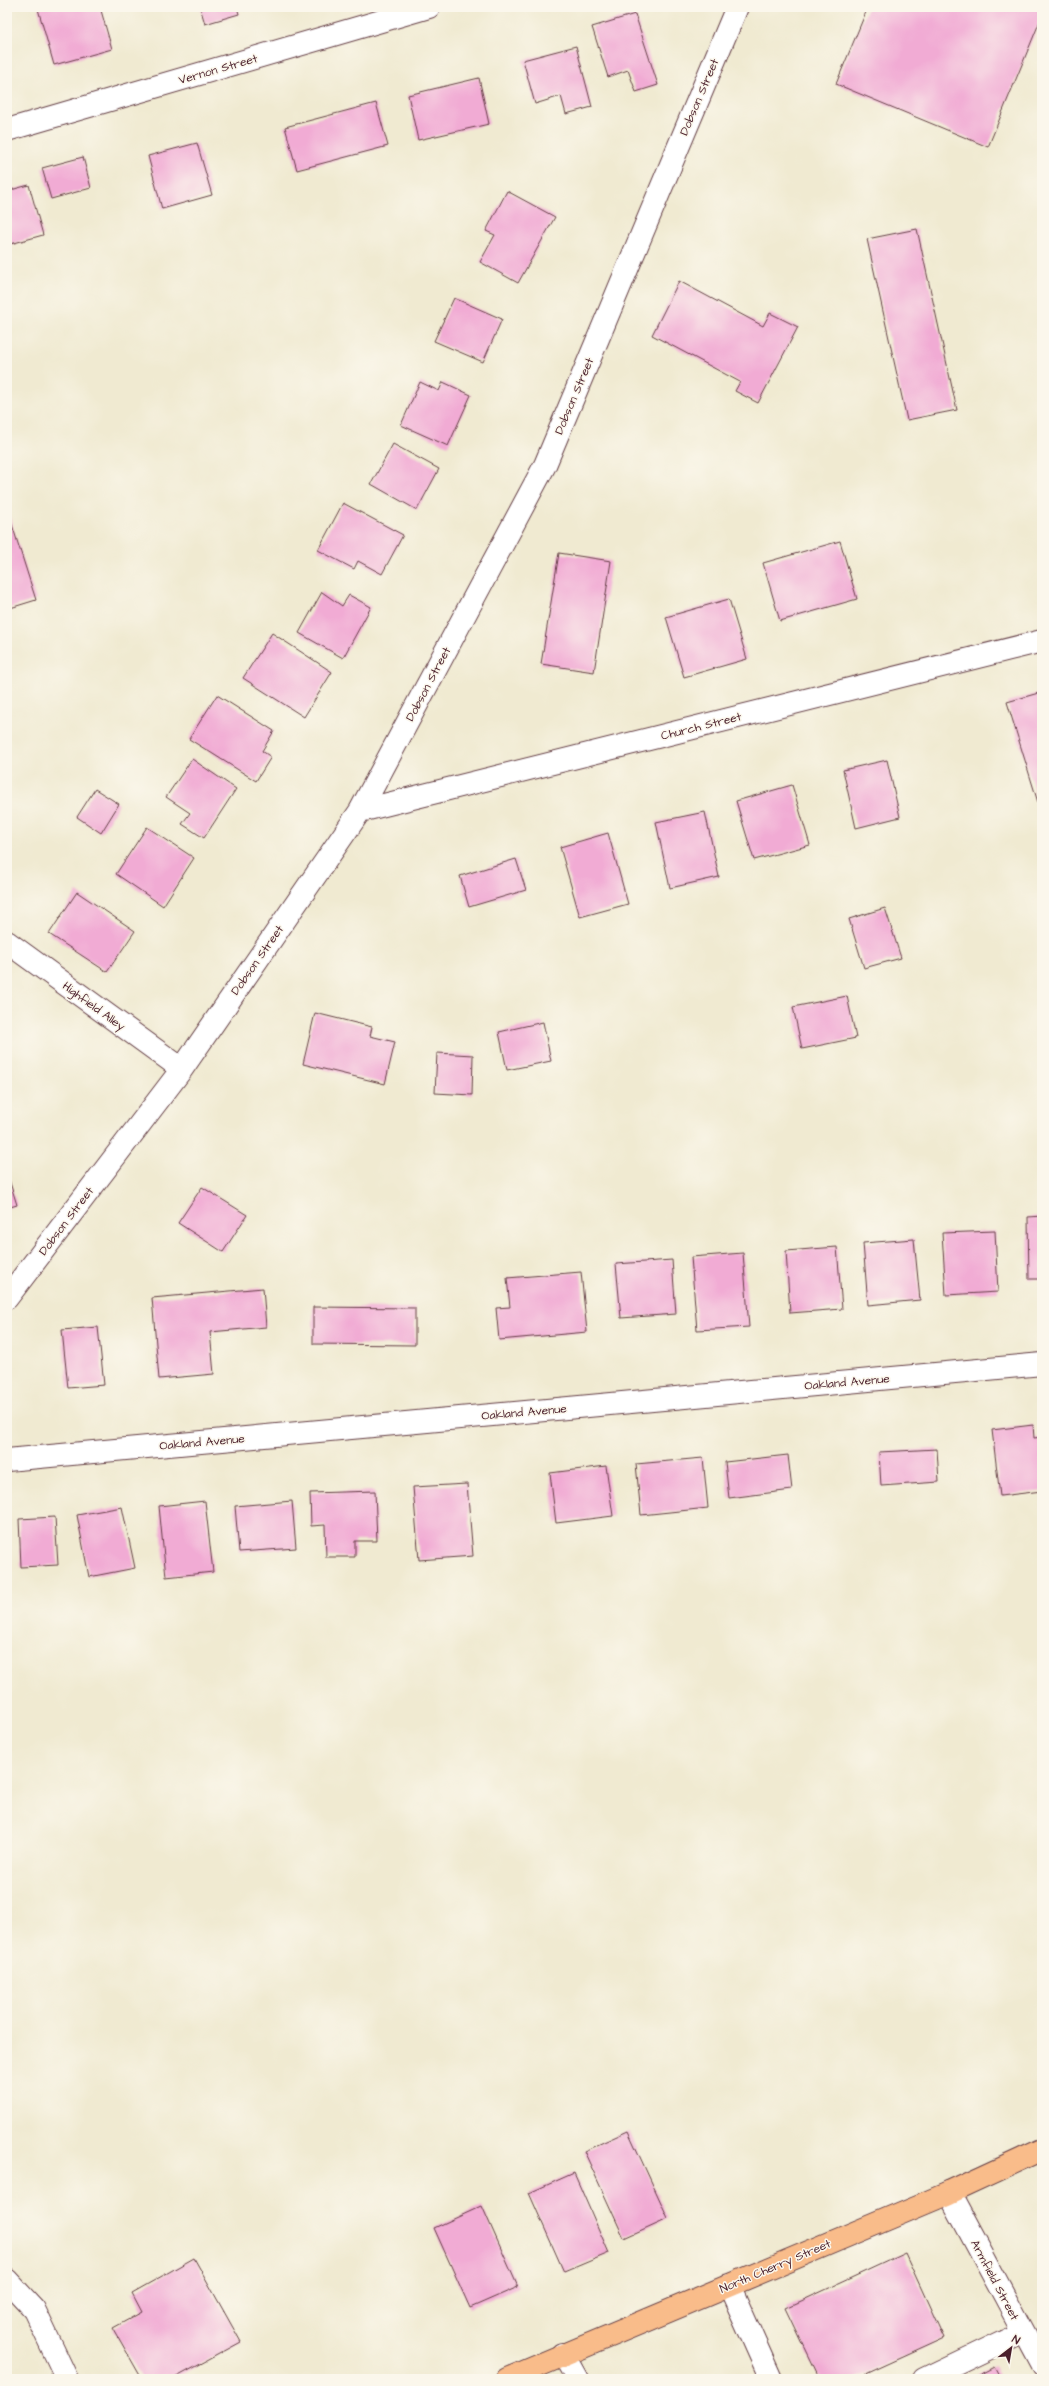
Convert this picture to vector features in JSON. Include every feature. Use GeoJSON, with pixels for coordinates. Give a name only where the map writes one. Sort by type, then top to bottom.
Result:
{"type":"FeatureCollection","features":[{"type":"Feature","properties":{"kind":"main road","name":"North Cherry Street"},"geometry":{"type":"LineString","coordinates":[[507,2379],[563,2354],[949,2193],[1042,2150]]}},
{"type":"Feature","properties":{"kind":"street","name":"Vernon Street"},"geometry":{"type":"LineString","coordinates":[[7,130],[429,7]]}},
{"type":"Feature","properties":{"kind":"street","name":"Dobson Street"},"geometry":{"type":"LineString","coordinates":[[7,1298],[182,1069],[360,811],[545,465],[737,7]]}},
{"type":"Feature","properties":{"kind":"street","name":"Church Street"},"geometry":{"type":"LineString","coordinates":[[360,811],[1042,642]]}},
{"type":"Feature","properties":{"kind":"street","name":"Highfield Alley"},"geometry":{"type":"LineString","coordinates":[[7,942],[182,1069]]}},
{"type":"Feature","properties":{"kind":"street","name":"Oakland Avenue"},"geometry":{"type":"LineString","coordinates":[[7,1460],[1042,1364]]}},
{"type":"Feature","properties":{"kind":"street","name":"Armfield Street"},"geometry":{"type":"LineString","coordinates":[[949,2193],[1042,2366]]}},
{"type":"Feature","properties":{"kind":"street"},"geometry":{"type":"LineString","coordinates":[[7,2280],[34,2310],[67,2379]]}},
{"type":"Feature","properties":{"kind":"street"},"geometry":{"type":"LineString","coordinates":[[729,2285],[771,2379]]}},
{"type":"Feature","properties":{"kind":"street"},"geometry":{"type":"LineString","coordinates":[[925,2379],[1023,2332]]}},
{"type":"Feature","properties":{"kind":"street"},"geometry":{"type":"LineString","coordinates":[[563,2354],[577,2379]]}},
{"type":"Feature","properties":{"kind":"building"},"geometry":{"type":"Polygon","coordinates":[[[44,7],[100,7],[112,49],[54,65],[38,9],[44,7]]]}},
{"type":"Feature","properties":{"kind":"building"},"geometry":{"type":"Polygon","coordinates":[[[200,7],[237,7],[239,14],[205,24],[200,7]]]}},
{"type":"Feature","properties":{"kind":"building"},"geometry":{"type":"Polygon","coordinates":[[[868,7],[1042,7],[1042,16],[988,147],[836,84],[868,7]]]}},
{"type":"Feature","properties":{"kind":"building"},"geometry":{"type":"Polygon","coordinates":[[[635,14],[658,85],[636,92],[628,70],[608,77],[592,27],[635,14]]]}},
{"type":"Feature","properties":{"kind":"building"},"geometry":{"type":"Polygon","coordinates":[[[576,46],[592,107],[566,114],[561,96],[535,104],[523,60],[576,46]]]}},
{"type":"Feature","properties":{"kind":"building"},"geometry":{"type":"Polygon","coordinates":[[[479,78],[489,124],[418,140],[408,95],[479,78]]]}},
{"type":"Feature","properties":{"kind":"building"},"geometry":{"type":"Polygon","coordinates":[[[376,103],[388,146],[297,170],[285,127],[376,103]]]}},
{"type":"Feature","properties":{"kind":"building"},"geometry":{"type":"Polygon","coordinates":[[[197,143],[212,195],[162,209],[148,156],[197,143]]]}},
{"type":"Feature","properties":{"kind":"building"},"geometry":{"type":"Polygon","coordinates":[[[83,157],[91,188],[51,199],[42,168],[83,157]]]}},
{"type":"Feature","properties":{"kind":"building"},"geometry":{"type":"Polygon","coordinates":[[[29,185],[43,235],[7,245],[7,191],[29,185]]]}},
{"type":"Feature","properties":{"kind":"building"},"geometry":{"type":"Polygon","coordinates":[[[507,191],[555,217],[518,283],[480,262],[495,235],[486,231],[507,191]]]}},
{"type":"Feature","properties":{"kind":"building"},"geometry":{"type":"Polygon","coordinates":[[[917,229],[957,410],[907,420],[867,239],[917,229]]]}},
{"type":"Feature","properties":{"kind":"building"},"geometry":{"type":"Polygon","coordinates":[[[679,281],[763,326],[770,313],[798,327],[758,403],[735,391],[740,382],[652,335],[679,281]]]}},
{"type":"Feature","properties":{"kind":"building"},"geometry":{"type":"Polygon","coordinates":[[[454,298],[502,319],[483,362],[434,341],[454,298]]]}},
{"type":"Feature","properties":{"kind":"building"},"geometry":{"type":"Polygon","coordinates":[[[420,382],[439,391],[443,382],[471,395],[448,446],[401,425],[420,382]]]}},
{"type":"Feature","properties":{"kind":"building"},"geometry":{"type":"Polygon","coordinates":[[[393,444],[439,469],[417,510],[371,484],[393,444]]]}},
{"type":"Feature","properties":{"kind":"building"},"geometry":{"type":"Polygon","coordinates":[[[343,503],[403,535],[382,574],[358,561],[354,569],[318,550],[343,503]]]}},
{"type":"Feature","properties":{"kind":"building"},"geometry":{"type":"Polygon","coordinates":[[[7,509],[36,600],[7,609],[7,509]]]}},
{"type":"Feature","properties":{"kind":"building"},"geometry":{"type":"Polygon","coordinates":[[[840,541],[857,599],[780,621],[763,563],[840,541]]]}},
{"type":"Feature","properties":{"kind":"building"},"geometry":{"type":"Polygon","coordinates":[[[559,553],[611,561],[594,672],[541,664],[559,553]]]}},
{"type":"Feature","properties":{"kind":"building"},"geometry":{"type":"Polygon","coordinates":[[[322,592],[342,606],[349,595],[371,607],[343,658],[299,633],[322,592]]]}},
{"type":"Feature","properties":{"kind":"building"},"geometry":{"type":"Polygon","coordinates":[[[729,599],[747,659],[684,677],[666,617],[729,599]]]}},
{"type":"Feature","properties":{"kind":"building"},"geometry":{"type":"Polygon","coordinates":[[[272,633],[332,672],[304,717],[243,678],[272,633]]]}},
{"type":"Feature","properties":{"kind":"building"},"geometry":{"type":"Polygon","coordinates":[[[1042,692],[1042,808],[1040,809],[1007,702],[1042,692]]]}},
{"type":"Feature","properties":{"kind":"building"},"geometry":{"type":"Polygon","coordinates":[[[217,695],[274,731],[262,751],[271,757],[256,781],[189,739],[217,695]]]}},
{"type":"Feature","properties":{"kind":"building"},"geometry":{"type":"Polygon","coordinates":[[[192,759],[236,789],[204,838],[182,824],[190,813],[166,797],[192,759]]]}},
{"type":"Feature","properties":{"kind":"building"},"geometry":{"type":"Polygon","coordinates":[[[887,760],[900,817],[856,828],[843,770],[887,760]]]}},
{"type":"Feature","properties":{"kind":"building"},"geometry":{"type":"Polygon","coordinates":[[[792,785],[810,845],[754,860],[736,801],[792,785]]]}},
{"type":"Feature","properties":{"kind":"building"},"geometry":{"type":"Polygon","coordinates":[[[95,789],[119,804],[101,833],[77,817],[95,789]]]}},
{"type":"Feature","properties":{"kind":"building"},"geometry":{"type":"Polygon","coordinates":[[[705,812],[719,877],[670,888],[656,822],[705,812]]]}},
{"type":"Feature","properties":{"kind":"building"},"geometry":{"type":"Polygon","coordinates":[[[147,827],[194,858],[163,906],[116,874],[147,827]]]}},
{"type":"Feature","properties":{"kind":"building"},"geometry":{"type":"Polygon","coordinates":[[[608,833],[628,904],[580,917],[560,847],[608,833]]]}},
{"type":"Feature","properties":{"kind":"building"},"geometry":{"type":"Polygon","coordinates":[[[516,859],[526,890],[469,907],[460,876],[516,859]]]}},
{"type":"Feature","properties":{"kind":"building"},"geometry":{"type":"Polygon","coordinates":[[[77,892],[135,931],[107,972],[49,934],[77,892]]]}},
{"type":"Feature","properties":{"kind":"building"},"geometry":{"type":"Polygon","coordinates":[[[885,908],[901,958],[864,968],[849,919],[885,908]]]}},
{"type":"Feature","properties":{"kind":"building"},"geometry":{"type":"Polygon","coordinates":[[[847,996],[856,1038],[802,1049],[793,1007],[847,996]]]}},
{"type":"Feature","properties":{"kind":"building"},"geometry":{"type":"Polygon","coordinates":[[[315,1013],[372,1027],[370,1036],[395,1042],[385,1084],[303,1064],[315,1013]]]}},
{"type":"Feature","properties":{"kind":"building"},"geometry":{"type":"Polygon","coordinates":[[[543,1022],[551,1061],[507,1070],[499,1032],[543,1022]]]}},
{"type":"Feature","properties":{"kind":"building"},"geometry":{"type":"Polygon","coordinates":[[[437,1053],[473,1055],[472,1095],[435,1093],[437,1053]]]}},
{"type":"Feature","properties":{"kind":"building"},"geometry":{"type":"Polygon","coordinates":[[[7,1173],[17,1205],[7,1208],[7,1173]]]}},
{"type":"Feature","properties":{"kind":"building"},"geometry":{"type":"Polygon","coordinates":[[[202,1187],[247,1215],[223,1252],[178,1223],[202,1187]]]}},
{"type":"Feature","properties":{"kind":"building"},"geometry":{"type":"Polygon","coordinates":[[[1042,1216],[1042,1279],[1029,1279],[1028,1217],[1042,1216]]]}},
{"type":"Feature","properties":{"kind":"building"},"geometry":{"type":"Polygon","coordinates":[[[995,1231],[998,1292],[946,1295],[942,1233],[995,1231]]]}},
{"type":"Feature","properties":{"kind":"building"},"geometry":{"type":"Polygon","coordinates":[[[914,1239],[920,1300],[868,1305],[863,1243],[914,1239]]]}},
{"type":"Feature","properties":{"kind":"building"},"geometry":{"type":"Polygon","coordinates":[[[837,1247],[842,1309],[790,1313],[786,1251],[837,1247]]]}},
{"type":"Feature","properties":{"kind":"building"},"geometry":{"type":"Polygon","coordinates":[[[743,1253],[749,1327],[697,1330],[691,1257],[743,1253]]]}},
{"type":"Feature","properties":{"kind":"building"},"geometry":{"type":"Polygon","coordinates":[[[672,1260],[676,1314],[621,1318],[616,1264],[672,1260]]]}},
{"type":"Feature","properties":{"kind":"building"},"geometry":{"type":"Polygon","coordinates":[[[581,1272],[587,1332],[499,1340],[496,1308],[510,1307],[507,1278],[581,1272]]]}},
{"type":"Feature","properties":{"kind":"building"},"geometry":{"type":"Polygon","coordinates":[[[263,1288],[266,1327],[210,1332],[214,1374],[159,1379],[152,1298],[263,1288]]]}},
{"type":"Feature","properties":{"kind":"building"},"geometry":{"type":"Polygon","coordinates":[[[313,1307],[415,1308],[415,1345],[313,1344],[313,1307]]]}},
{"type":"Feature","properties":{"kind":"building"},"geometry":{"type":"Polygon","coordinates":[[[98,1327],[104,1385],[68,1388],[62,1330],[98,1327]]]}},
{"type":"Feature","properties":{"kind":"building"},"geometry":{"type":"Polygon","coordinates":[[[1033,1425],[1034,1438],[1042,1437],[1042,1491],[1000,1496],[992,1430],[1033,1425]]]}},
{"type":"Feature","properties":{"kind":"building"},"geometry":{"type":"Polygon","coordinates":[[[937,1449],[939,1482],[881,1486],[879,1452],[937,1449]]]}},
{"type":"Feature","properties":{"kind":"building"},"geometry":{"type":"Polygon","coordinates":[[[788,1455],[792,1490],[729,1498],[725,1462],[788,1455]]]}},
{"type":"Feature","properties":{"kind":"building"},"geometry":{"type":"Polygon","coordinates":[[[703,1458],[708,1508],[641,1515],[636,1464],[703,1458]]]}},
{"type":"Feature","properties":{"kind":"building"},"geometry":{"type":"Polygon","coordinates":[[[606,1466],[613,1516],[556,1523],[550,1473],[606,1466]]]}},
{"type":"Feature","properties":{"kind":"building"},"geometry":{"type":"Polygon","coordinates":[[[467,1484],[473,1556],[419,1560],[413,1487],[467,1484]]]}},
{"type":"Feature","properties":{"kind":"building"},"geometry":{"type":"Polygon","coordinates":[[[375,1491],[377,1541],[355,1541],[355,1557],[326,1557],[325,1525],[311,1526],[310,1493],[375,1491]]]}},
{"type":"Feature","properties":{"kind":"building"},"geometry":{"type":"Polygon","coordinates":[[[205,1501],[213,1572],[166,1577],[159,1506],[205,1501]]]}},
{"type":"Feature","properties":{"kind":"building"},"geometry":{"type":"Polygon","coordinates":[[[292,1501],[296,1548],[239,1552],[235,1506],[292,1501]]]}},
{"type":"Feature","properties":{"kind":"building"},"geometry":{"type":"Polygon","coordinates":[[[122,1507],[135,1568],[89,1577],[77,1515],[122,1507]]]}},
{"type":"Feature","properties":{"kind":"building"},"geometry":{"type":"Polygon","coordinates":[[[55,1517],[58,1565],[21,1567],[19,1519],[55,1517]]]}},
{"type":"Feature","properties":{"kind":"building"},"geometry":{"type":"Polygon","coordinates":[[[628,2131],[668,2218],[624,2238],[584,2151],[628,2131]]]}},
{"type":"Feature","properties":{"kind":"building"},"geometry":{"type":"Polygon","coordinates":[[[574,2173],[609,2253],[564,2272],[529,2193],[574,2173]]]}},
{"type":"Feature","properties":{"kind":"building"},"geometry":{"type":"Polygon","coordinates":[[[482,2206],[518,2287],[470,2308],[434,2228],[482,2206]]]}},
{"type":"Feature","properties":{"kind":"building"},"geometry":{"type":"Polygon","coordinates":[[[905,2253],[944,2338],[854,2379],[820,2379],[786,2308],[905,2253]]]}},
{"type":"Feature","properties":{"kind":"building"},"geometry":{"type":"Polygon","coordinates":[[[194,2258],[241,2342],[173,2379],[142,2379],[113,2328],[142,2312],[132,2293],[194,2258]]]}},
{"type":"Feature","properties":{"kind":"building"},"geometry":{"type":"Polygon","coordinates":[[[994,2366],[1001,2379],[969,2379],[994,2366]]]}}]}
